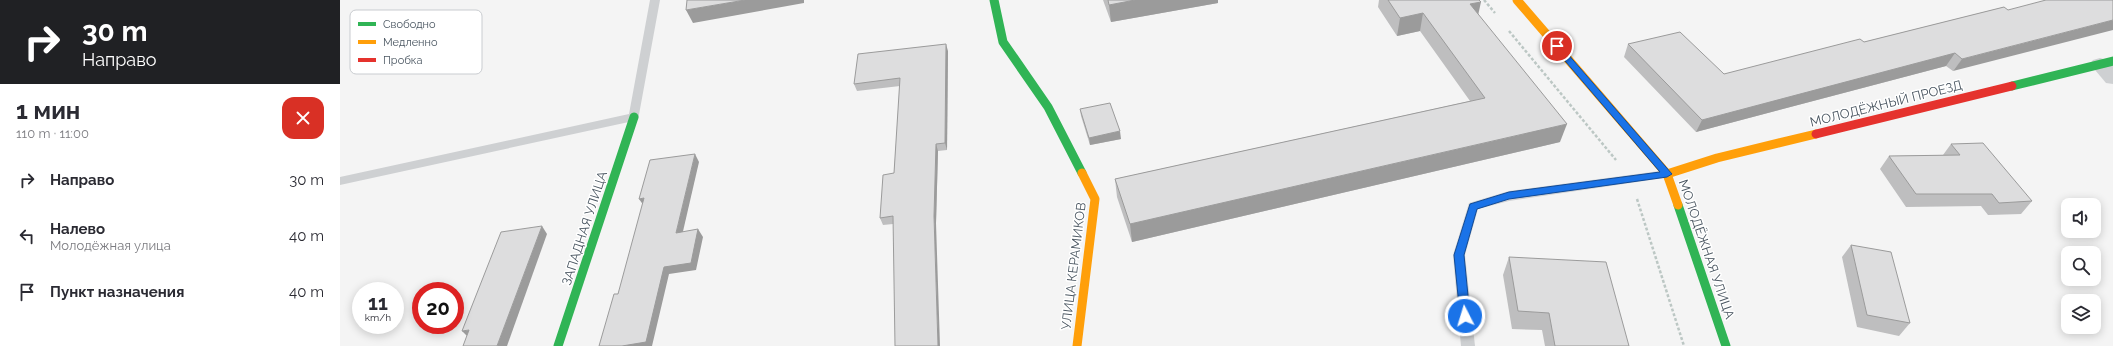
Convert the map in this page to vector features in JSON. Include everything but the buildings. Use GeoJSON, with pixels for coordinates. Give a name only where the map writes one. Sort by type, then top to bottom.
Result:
{"type":"FeatureCollection","features":[{"type":"Feature","properties":{"kind":"street","name":"УЛИЦА КЕРАМИКОВ"},"geometry":{"type":"LineString","coordinates":[[994,0],[1003,42],[1048,107],[1095,199],[1077,346]]}},
{"type":"Feature","properties":{"kind":"street","name":"МОЛОДЁЖНАЯ УЛИЦА"},"geometry":{"type":"LineString","coordinates":[[1517,0],[1667,174],[1726,346]]}},
{"type":"Feature","properties":{"kind":"street","name":"МОЛОДЁЖНЫЙ ПРОЕЗД"},"geometry":{"type":"LineString","coordinates":[[1667,174],[1717,158],[2109,68]]}},
{"type":"Feature","properties":{"kind":"street","name":"ЗАПАДНАЯ УЛИЦА"},"geometry":{"type":"LineString","coordinates":[[558,346],[634,118]]}},
{"type":"Feature","properties":{"kind":"lane"},"geometry":{"type":"LineString","coordinates":[[340,181],[634,118],[655,0]]}},
{"type":"Feature","properties":{"kind":"lane"},"geometry":{"type":"LineString","coordinates":[[1468,346],[1459,255],[1473,206],[1509,196],[1667,174]]}},
{"type":"Feature","properties":{"kind":"traffic: fast"},"geometry":{"type":"LineString","coordinates":[[994,0],[1003,42],[1048,107],[1082,173]]}},
{"type":"Feature","properties":{"kind":"traffic: fast"},"geometry":{"type":"LineString","coordinates":[[2012,86],[2113,61]]}},
{"type":"Feature","properties":{"kind":"traffic: fast"},"geometry":{"type":"LineString","coordinates":[[558,346],[634,117]]}},
{"type":"Feature","properties":{"kind":"traffic: fast"},"geometry":{"type":"LineString","coordinates":[[1678,205],[1726,346]]}},
{"type":"Feature","properties":{"kind":"traffic: slow"},"geometry":{"type":"LineString","coordinates":[[1517,0],[1667,174],[1678,205]]}},
{"type":"Feature","properties":{"kind":"traffic: slow"},"geometry":{"type":"LineString","coordinates":[[1667,174],[1717,158],[1816,134]]}},
{"type":"Feature","properties":{"kind":"traffic: slow"},"geometry":{"type":"LineString","coordinates":[[1077,346],[1095,199],[1082,173]]}},
{"type":"Feature","properties":{"kind":"traffic: jam"},"geometry":{"type":"LineString","coordinates":[[1816,134],[2012,86]]}},
{"type":"Feature","properties":{"kind":"route"},"geometry":{"type":"LineString","coordinates":[[1465,316],[1459,255],[1473,206],[1509,196],[1667,174],[1557,46]]}}]}
